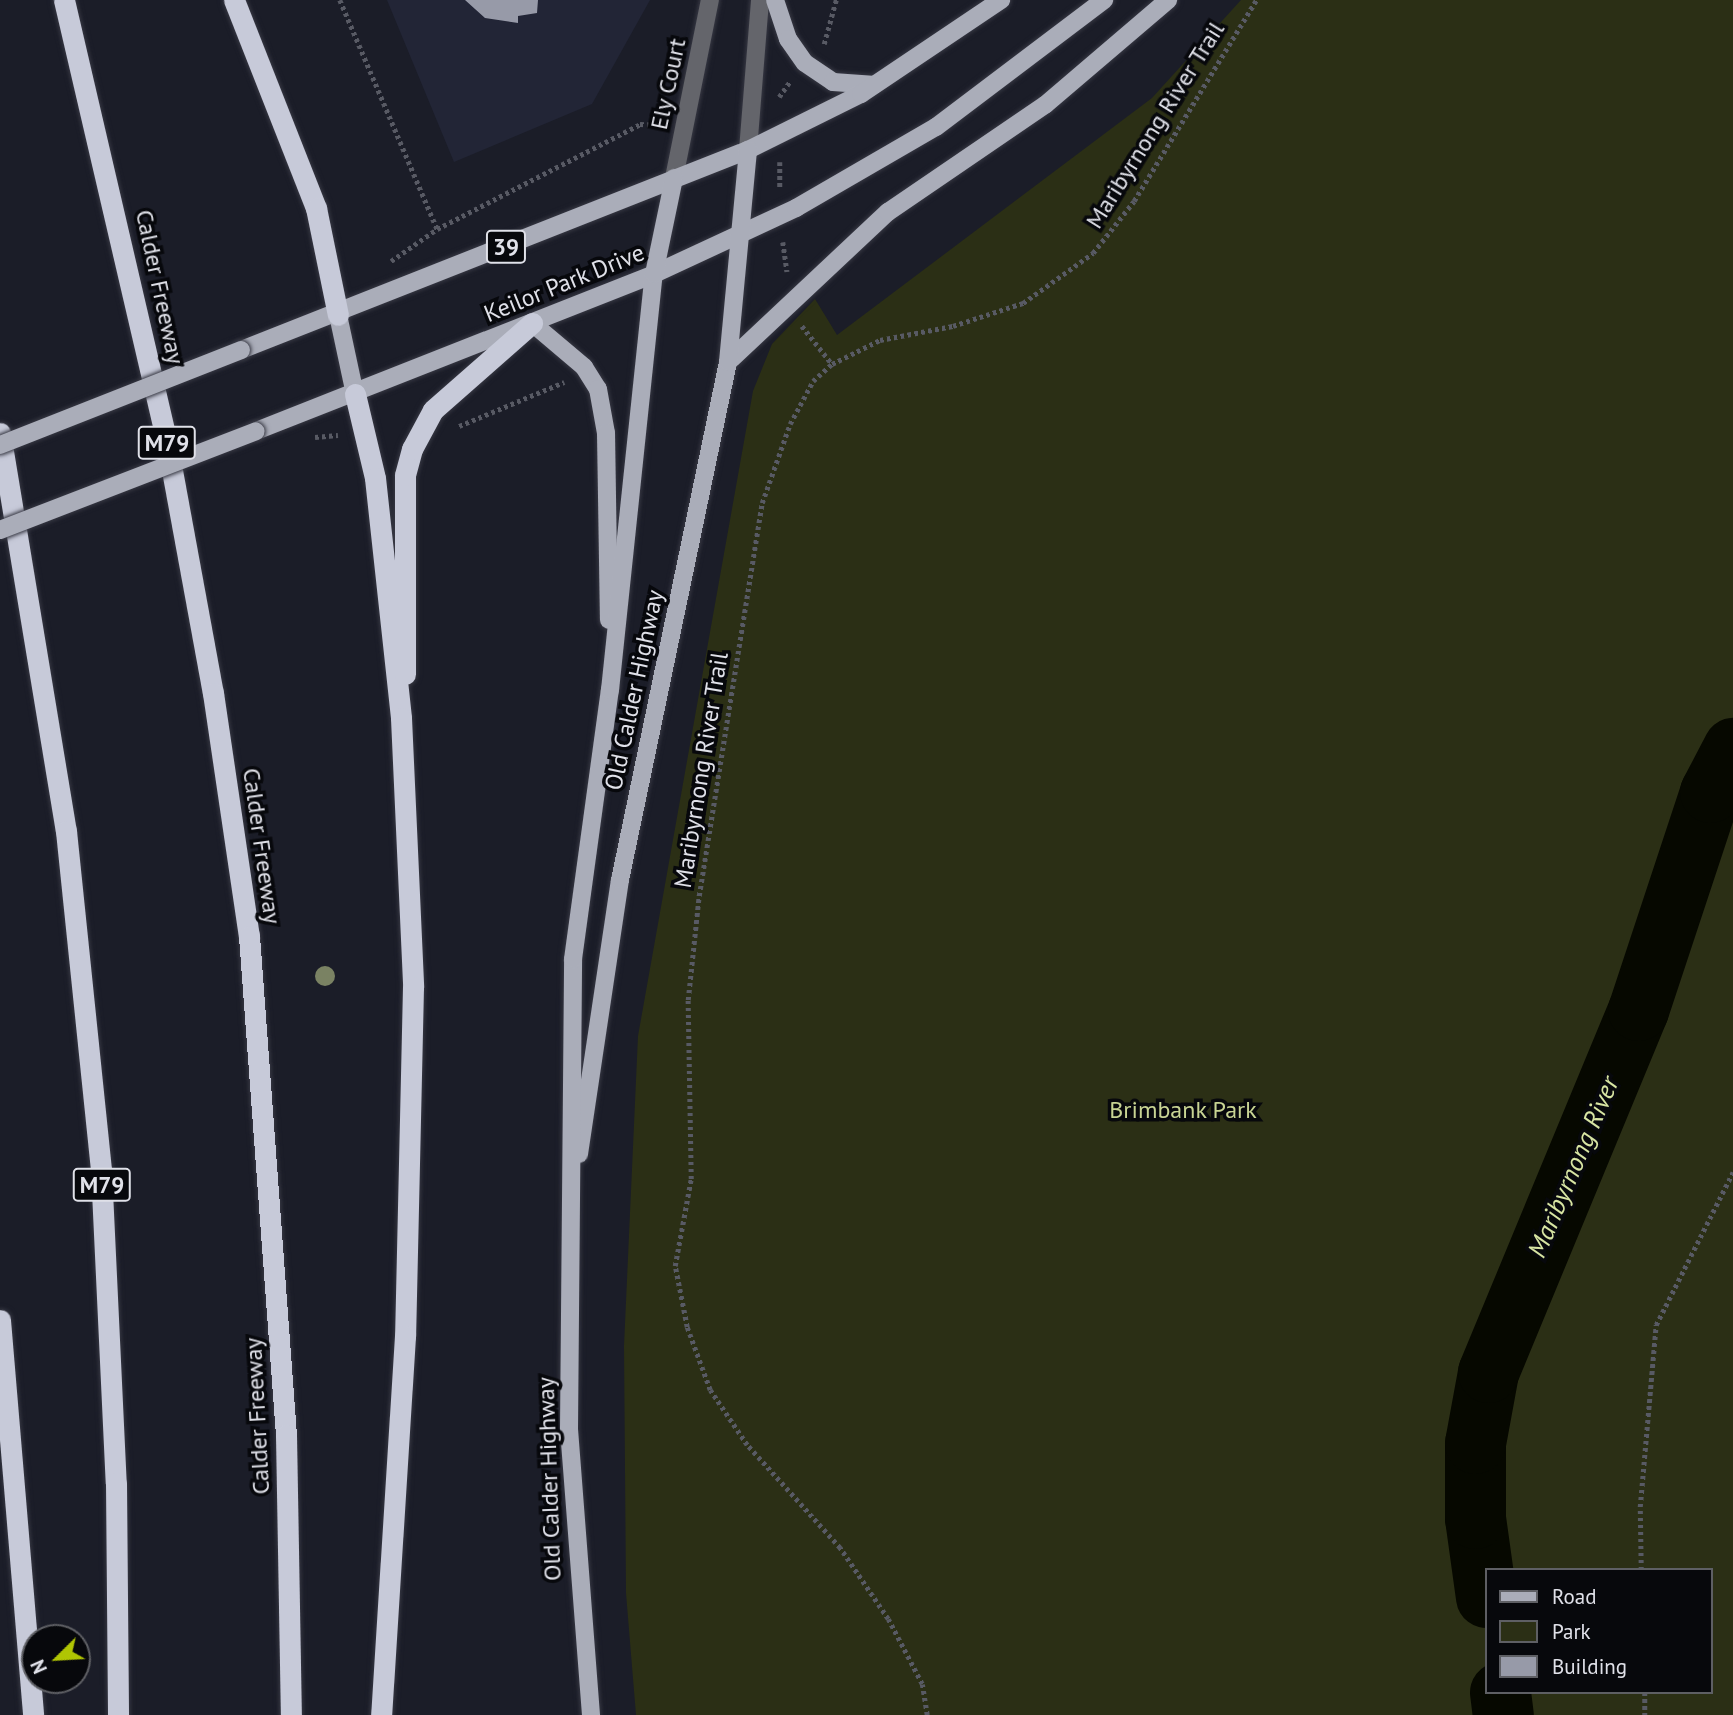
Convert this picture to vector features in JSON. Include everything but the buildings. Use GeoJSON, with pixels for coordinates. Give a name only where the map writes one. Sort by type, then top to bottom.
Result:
{"type":"FeatureCollection","features":[{"type":"Feature","properties":{"kind":"highway","name":"Calder Freeway"},"geometry":{"type":"LineString","coordinates":[[64,0],[172,468],[249,936],[286,1435],[291,1715]]}},
{"type":"Feature","properties":{"kind":"highway"},"geometry":{"type":"LineString","coordinates":[[234,0],[312,196],[338,315]]}},
{"type":"Feature","properties":{"kind":"highway"},"geometry":{"type":"LineString","coordinates":[[401,718],[410,632],[405,475],[426,418],[532,323]]}},
{"type":"Feature","properties":{"kind":"highway"},"geometry":{"type":"LineString","coordinates":[[355,394],[375,478],[401,718],[413,987],[403,1389],[381,1715]]}},
{"type":"Feature","properties":{"kind":"highway","name":"M79"},"geometry":{"type":"LineString","coordinates":[[0,433],[66,831],[101,1170],[116,1483],[118,1715]]}},
{"type":"Feature","properties":{"kind":"highway"},"geometry":{"type":"LineString","coordinates":[[0,1320],[11,1413],[33,1715]]}},
{"type":"Feature","properties":{"kind":"highway"},"geometry":{"type":"LineString","coordinates":[[0,1363],[11,1413]]}},
{"type":"Feature","properties":{"kind":"main road"},"geometry":{"type":"LineString","coordinates":[[775,0],[788,39],[805,63],[833,82],[875,85]]}},
{"type":"Feature","properties":{"kind":"main road","name":"39"},"geometry":{"type":"LineString","coordinates":[[0,444],[338,315],[748,150],[875,85],[1002,0]]}},
{"type":"Feature","properties":{"kind":"main road","name":"Keilor Park Drive"},"geometry":{"type":"LineString","coordinates":[[0,530],[355,394],[654,274],[740,235],[908,145],[1104,0]]}},
{"type":"Feature","properties":{"kind":"main road"},"geometry":{"type":"LineString","coordinates":[[728,362],[888,212],[1045,105],[1168,0]]}},
{"type":"Feature","properties":{"kind":"main road","name":"Old Calder Highway"},"geometry":{"type":"LineString","coordinates":[[569,1241],[620,880],[728,362],[748,150]]}},
{"type":"Feature","properties":{"kind":"main road","name":"Old Calder Highway"},"geometry":{"type":"LineString","coordinates":[[591,1715],[573,1532],[569,1241],[573,959],[610,690],[654,274],[674,178]]}},
{"type":"Feature","properties":{"kind":"main road"},"geometry":{"type":"LineString","coordinates":[[338,315],[355,394]]}},
{"type":"Feature","properties":{"kind":"main road"},"geometry":{"type":"LineString","coordinates":[[532,323],[584,367],[598,389],[606,433],[610,690]]}},
{"type":"Feature","properties":{"kind":"street","name":"Ely Court"},"geometry":{"type":"LineString","coordinates":[[674,178],[710,0]]}},
{"type":"Feature","properties":{"kind":"street"},"geometry":{"type":"LineString","coordinates":[[748,150],[760,0]]}},
{"type":"Feature","properties":{"kind":"path"},"geometry":{"type":"LineString","coordinates":[[340,0],[436,229],[640,124],[685,122]]}},
{"type":"Feature","properties":{"kind":"path","name":"Maribyrnong River Trail"},"geometry":{"type":"LineString","coordinates":[[927,1715],[922,1684],[888,1619],[839,1548],[747,1445],[710,1390],[687,1327],[674,1266],[691,1179],[688,1000],[699,896],[762,503],[790,424],[813,381],[832,364],[880,340],[953,327],[1023,303],[1093,253],[1134,201],[1256,0]]}},
{"type":"Feature","properties":{"kind":"path"},"geometry":{"type":"LineString","coordinates":[[751,108],[779,98]]}},
{"type":"Feature","properties":{"kind":"path"},"geometry":{"type":"LineString","coordinates":[[426,418],[453,428],[584,367]]}},
{"type":"Feature","properties":{"kind":"path"},"geometry":{"type":"LineString","coordinates":[[1641,1568],[1640,1507],[1656,1325],[1733,1172]]}},
{"type":"Feature","properties":{"kind":"path"},"geometry":{"type":"LineString","coordinates":[[1645,1694],[1645,1715]]}},
{"type":"Feature","properties":{"kind":"shaded area"},"geometry":{"type":"Polygon","coordinates":[[[387,0],[650,0],[592,104],[454,162],[387,0]]]}},
{"type":"Feature","properties":{"kind":"green space","name":"Brimbank Park"},"geometry":{"type":"Polygon","coordinates":[[[1241,0],[1733,0],[1733,1715],[636,1715],[626,1593],[624,1346],[638,1036],[753,391],[772,344],[815,299],[837,335],[1152,98],[1241,0]]]}},
{"type":"Feature","properties":{"kind":"waterway","name":"Maribyrnong River"},"geometry":{"type":"LineString","coordinates":[[1484,1583],[1475,1518],[1475,1443],[1488,1372],[1638,1010],[1710,792],[1733,748]]}},
{"type":"Feature","properties":{"kind":"waterway","name":"Maribyrnong River"},"geometry":{"type":"LineString","coordinates":[[1500,1694],[1503,1715]]}}]}
